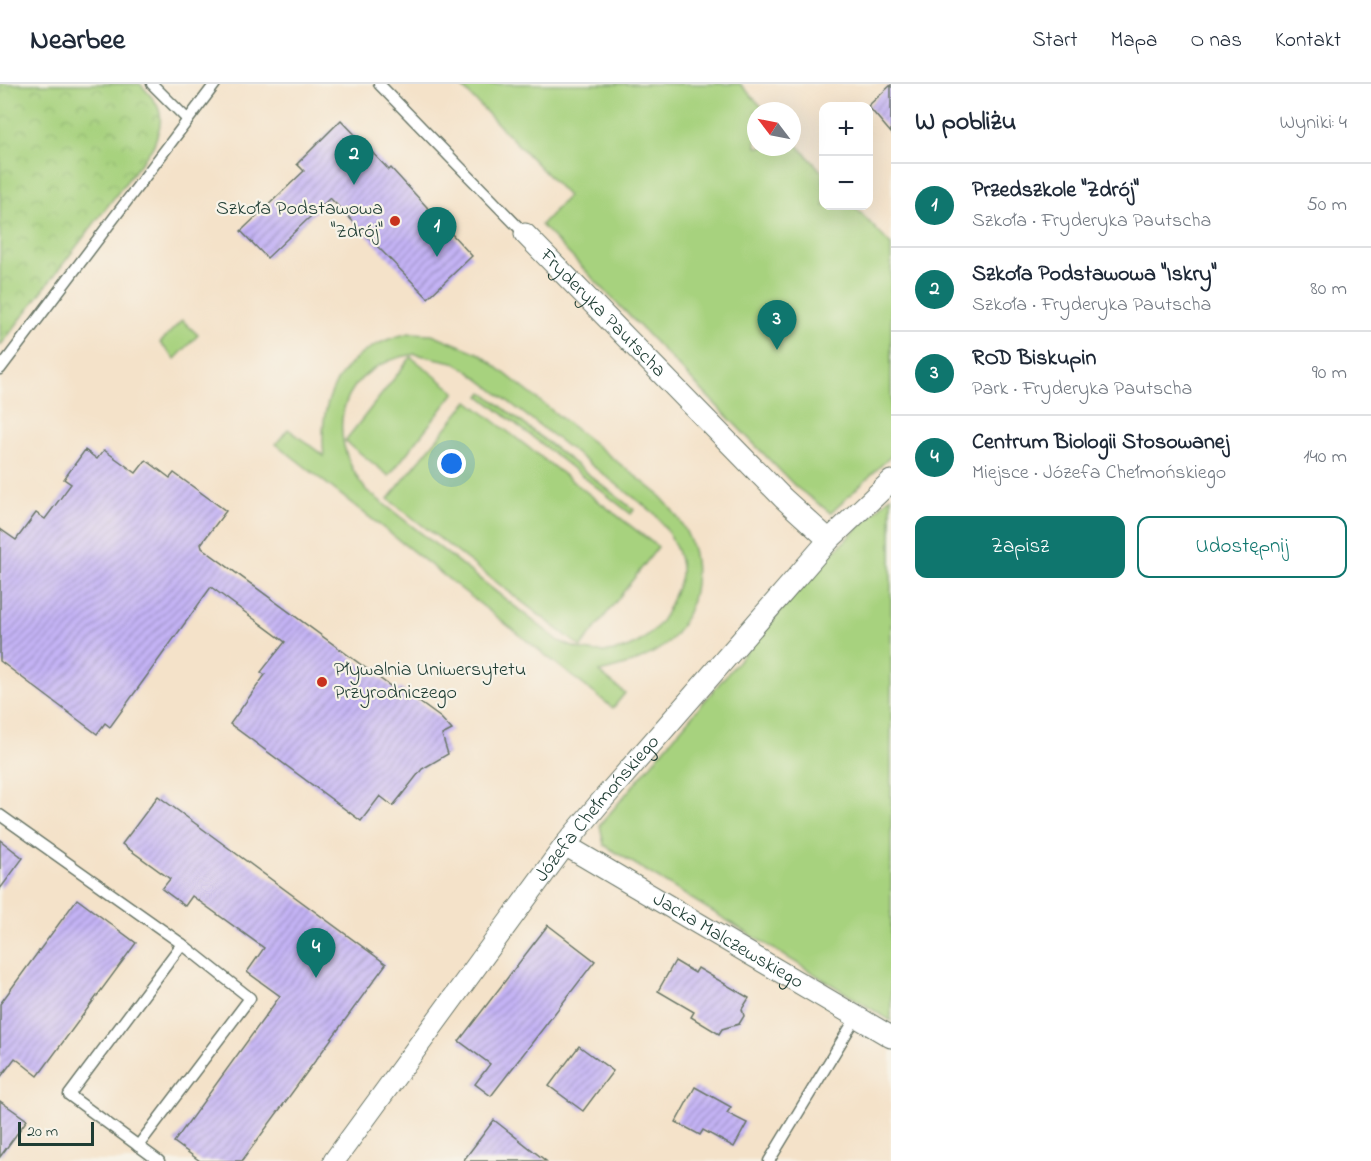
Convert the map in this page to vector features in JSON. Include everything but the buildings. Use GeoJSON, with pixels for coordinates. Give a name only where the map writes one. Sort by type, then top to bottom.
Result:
{"type":"FeatureCollection","features":[{"type":"Feature","properties":{"kind":"street","name":"Fryderyka Pautscha"},"geometry":{"type":"LineString","coordinates":[[525,234],[774,490],[829,540]]}},
{"type":"Feature","properties":{"kind":"street","name":"Józefa Chełmońskiego"},"geometry":{"type":"LineString","coordinates":[[334,1161],[565,845],[624,774],[829,540],[891,481]]}},
{"type":"Feature","properties":{"kind":"street","name":"Jacka Malczewskiego"},"geometry":{"type":"LineString","coordinates":[[565,845],[891,1037]]}},
{"type":"Feature","properties":{"kind":"lane"},"geometry":{"type":"LineString","coordinates":[[152,84],[188,120]]}},
{"type":"Feature","properties":{"kind":"lane"},"geometry":{"type":"LineString","coordinates":[[0,369],[215,84]]}},
{"type":"Feature","properties":{"kind":"lane","name":"Fryderyka Pautscha"},"geometry":{"type":"LineString","coordinates":[[379,84],[525,234]]}},
{"type":"Feature","properties":{"kind":"lane"},"geometry":{"type":"LineString","coordinates":[[0,815],[182,944],[250,998],[138,1146]]}},
{"type":"Feature","properties":{"kind":"lane"},"geometry":{"type":"LineString","coordinates":[[159,1161],[69,1095],[182,944]]}},
{"type":"Feature","properties":{"kind":"lane"},"geometry":{"type":"LineString","coordinates":[[769,1161],[857,1016]]}},
{"type":"Feature","properties":{"kind":"green space"},"geometry":{"type":"Polygon","coordinates":[[[0,84],[140,84],[158,107],[160,120],[153,147],[0,346],[0,84]]]}},
{"type":"Feature","properties":{"kind":"green space"},"geometry":{"type":"Polygon","coordinates":[[[459,84],[740,84],[757,102],[747,102],[747,156],[801,156],[801,149],[819,169],[819,210],[858,210],[891,245],[891,456],[831,513],[796,487],[541,225],[568,196],[459,84]]]}},
{"type":"Feature","properties":{"kind":"green space"},"geometry":{"type":"Polygon","coordinates":[[[182,320],[198,335],[175,359],[160,343],[182,320]]]}},
{"type":"Feature","properties":{"kind":"green space"},"geometry":{"type":"Polygon","coordinates":[[[410,333],[432,334],[480,354],[657,493],[679,519],[687,533],[695,562],[694,593],[689,610],[677,632],[658,650],[634,662],[599,672],[625,693],[613,708],[276,444],[288,429],[324,456],[325,412],[340,376],[353,361],[369,349],[410,333]],[[415,354],[389,361],[369,372],[354,387],[345,405],[342,425],[344,446],[352,468],[366,490],[559,641],[595,652],[628,648],[642,640],[665,615],[680,578],[681,567],[677,550],[664,526],[654,513],[467,370],[453,362],[415,354]]]}},
{"type":"Feature","properties":{"kind":"green space"},"geometry":{"type":"Polygon","coordinates":[[[411,357],[455,392],[389,476],[345,441],[411,357]]]}},
{"type":"Feature","properties":{"kind":"green space"},"geometry":{"type":"Polygon","coordinates":[[[483,392],[634,510],[631,514],[480,396],[483,392]]]}},
{"type":"Feature","properties":{"kind":"green space"},"geometry":{"type":"Polygon","coordinates":[[[468,401],[658,547],[581,647],[388,499],[468,401]]]}},
{"type":"Feature","properties":{"kind":"green space"},"geometry":{"type":"Polygon","coordinates":[[[891,496],[891,1021],[604,845],[600,825],[815,570],[891,496]]]}},
{"type":"Feature","properties":{"kind":"place","name":"Szkoła Podstawowa \"Iskry\""},"geometry":{"type":"Point","coordinates":[354,185]}},
{"type":"Feature","properties":{"kind":"place","name":"Szkoła Podstawowa \"Zdrój\""},"geometry":{"type":"Point","coordinates":[395,221]}},
{"type":"Feature","properties":{"kind":"place","name":"Przedszkole \"Zdrój\""},"geometry":{"type":"Point","coordinates":[437,257]}},
{"type":"Feature","properties":{"kind":"place","name":"ROD Biskupin"},"geometry":{"type":"Point","coordinates":[777,350]}},
{"type":"Feature","properties":{"kind":"place","name":"Pływalnia Uniwersytetu Przyrodniczego"},"geometry":{"type":"Point","coordinates":[322,682]}},
{"type":"Feature","properties":{"kind":"place","name":"Centrum Biologii Stosowanej"},"geometry":{"type":"Point","coordinates":[316,978]}}]}
